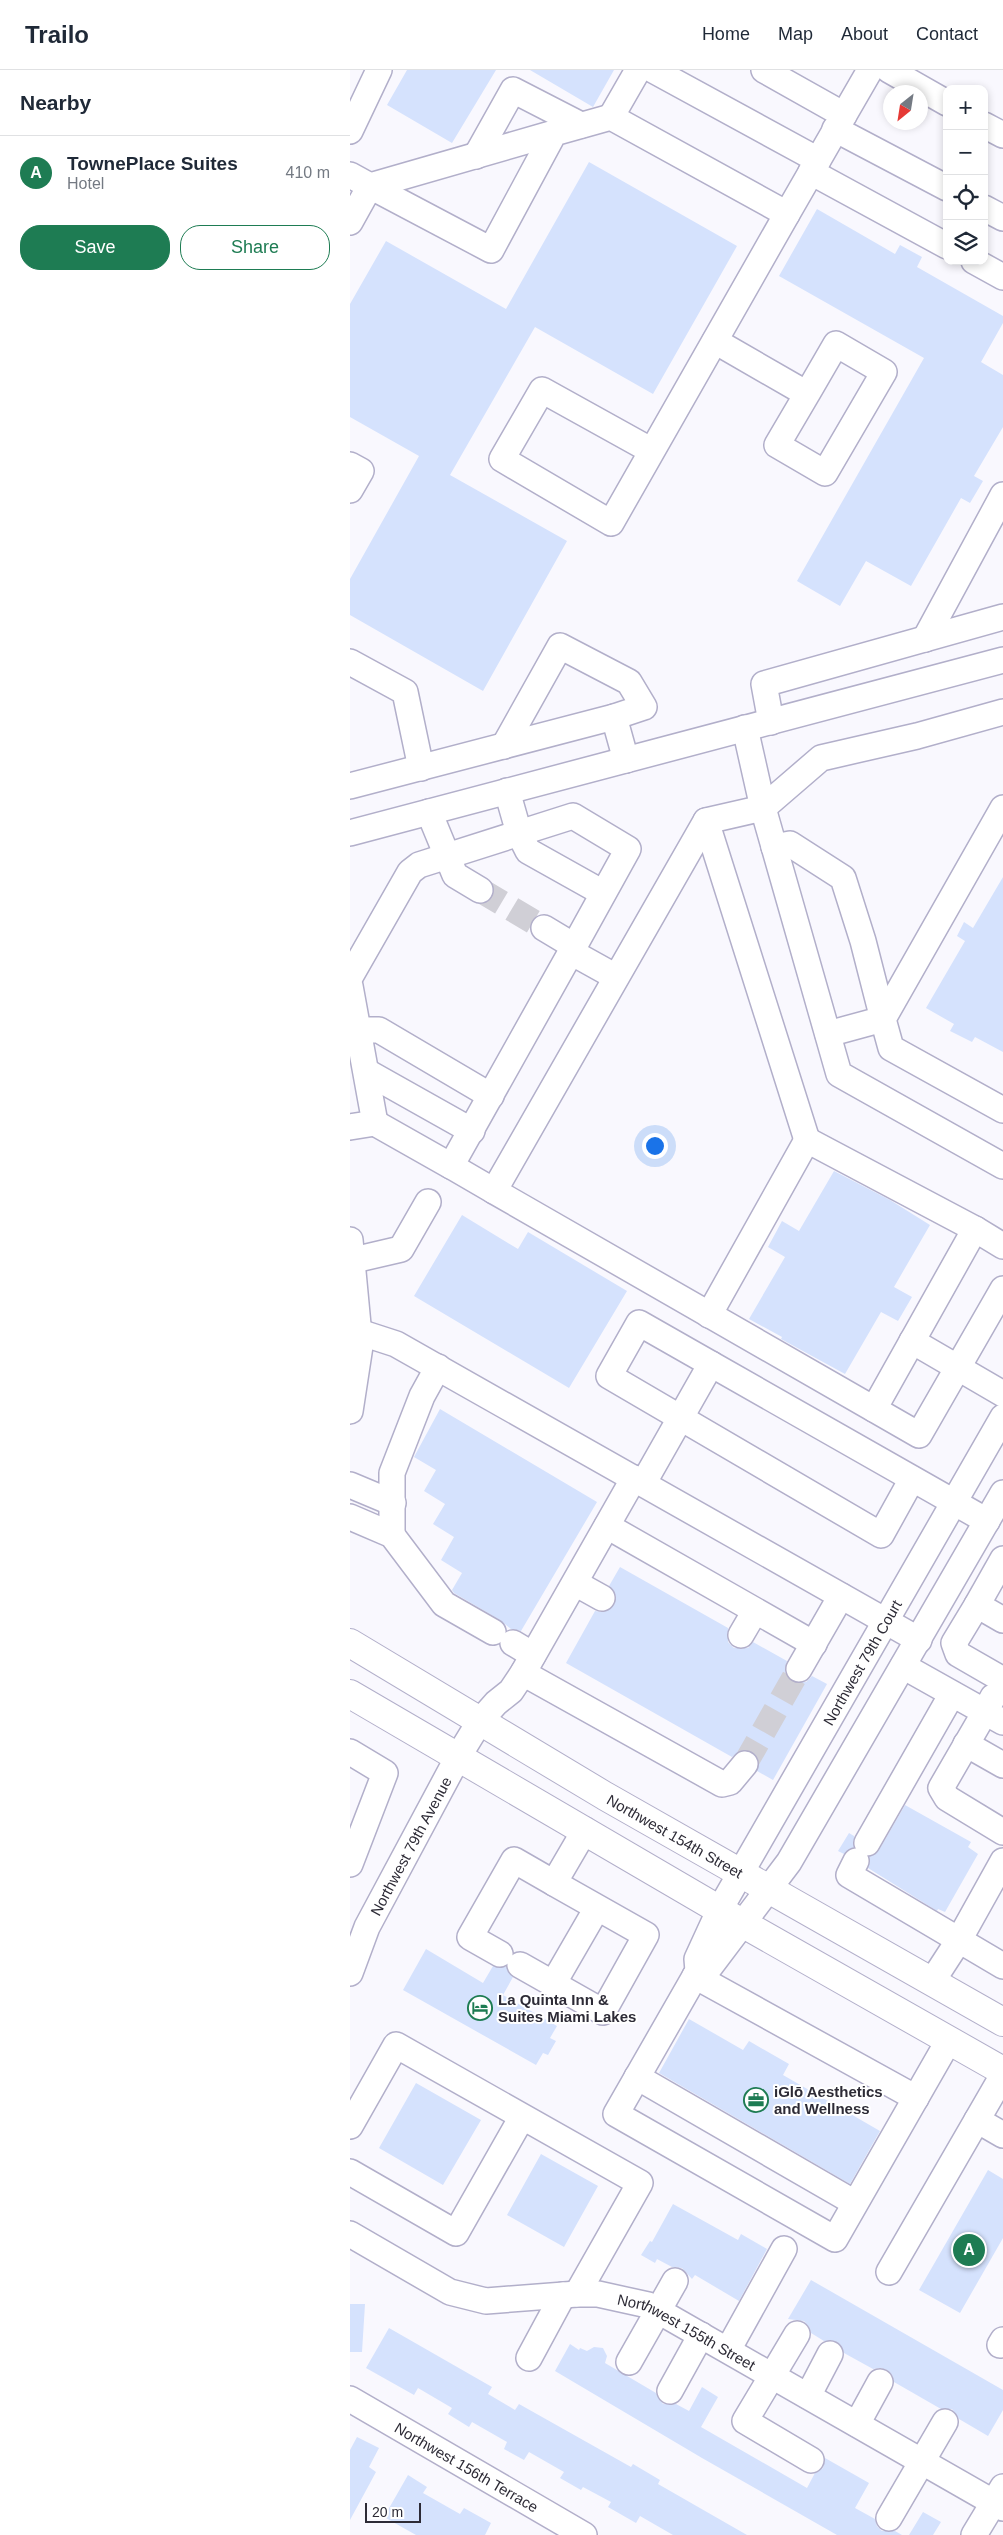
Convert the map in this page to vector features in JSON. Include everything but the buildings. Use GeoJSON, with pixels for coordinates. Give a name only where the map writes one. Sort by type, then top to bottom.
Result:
{"type":"FeatureCollection","features":[{"type":"Feature","properties":{"kind":"main road","name":"Northwest 154th Street"},"geometry":{"type":"LineString","coordinates":[[350,1643],[740,1874],[933,1980],[1003,2022]]}},
{"type":"Feature","properties":{"kind":"main road"},"geometry":{"type":"LineString","coordinates":[[350,1694],[1003,2073]]}},
{"type":"Feature","properties":{"kind":"street"},"geometry":{"type":"LineString","coordinates":[[350,131],[379,70]]}},
{"type":"Feature","properties":{"kind":"street"},"geometry":{"type":"LineString","coordinates":[[611,117],[638,70]]}},
{"type":"Feature","properties":{"kind":"street"},"geometry":{"type":"LineString","coordinates":[[653,70],[943,244]]}},
{"type":"Feature","properties":{"kind":"street"},"geometry":{"type":"LineString","coordinates":[[764,70],[840,122],[943,186]]}},
{"type":"Feature","properties":{"kind":"street"},"geometry":{"type":"LineString","coordinates":[[652,451],[542,390],[502,459],[611,523],[870,70]]}},
{"type":"Feature","properties":{"kind":"street"},"geometry":{"type":"LineString","coordinates":[[889,70],[943,101]]}},
{"type":"Feature","properties":{"kind":"street"},"geometry":{"type":"LineString","coordinates":[[476,156],[513,90],[581,125]]}},
{"type":"Feature","properties":{"kind":"street"},"geometry":{"type":"LineString","coordinates":[[360,180],[476,156],[611,117],[787,214]]}},
{"type":"Feature","properties":{"kind":"street"},"geometry":{"type":"LineString","coordinates":[[988,127],[1003,136]]}},
{"type":"Feature","properties":{"kind":"street"},"geometry":{"type":"LineString","coordinates":[[360,180],[491,250],[554,133]]}},
{"type":"Feature","properties":{"kind":"street"},"geometry":{"type":"LineString","coordinates":[[350,222],[360,180]]}},
{"type":"Feature","properties":{"kind":"street"},"geometry":{"type":"LineString","coordinates":[[988,210],[1003,218]]}},
{"type":"Feature","properties":{"kind":"street"},"geometry":{"type":"LineString","coordinates":[[981,265],[1003,277]]}},
{"type":"Feature","properties":{"kind":"street"},"geometry":{"type":"LineString","coordinates":[[715,341],[807,394]]}},
{"type":"Feature","properties":{"kind":"street"},"geometry":{"type":"LineString","coordinates":[[836,344],[884,372],[825,473],[777,445],[807,394],[836,344]]}},
{"type":"Feature","properties":{"kind":"street"},"geometry":{"type":"LineString","coordinates":[[350,465],[361,472],[350,490]]}},
{"type":"Feature","properties":{"kind":"street"},"geometry":{"type":"LineString","coordinates":[[924,639],[1003,495]]}},
{"type":"Feature","properties":{"kind":"street"},"geometry":{"type":"LineString","coordinates":[[771,722],[764,684],[1003,617]]}},
{"type":"Feature","properties":{"kind":"street"},"geometry":{"type":"LineString","coordinates":[[350,786],[421,768],[614,717],[644,707],[629,682],[560,646],[504,746]]}},
{"type":"Feature","properties":{"kind":"street"},"geometry":{"type":"LineString","coordinates":[[350,833],[1003,660]]}},
{"type":"Feature","properties":{"kind":"street"},"geometry":{"type":"LineString","coordinates":[[350,662],[405,692],[421,768]]}},
{"type":"Feature","properties":{"kind":"street"},"geometry":{"type":"LineString","coordinates":[[494,1191],[706,821],[763,808],[821,758],[917,736],[1003,712]]}},
{"type":"Feature","properties":{"kind":"street"},"geometry":{"type":"LineString","coordinates":[[614,717],[626,760]]}},
{"type":"Feature","properties":{"kind":"street"},"geometry":{"type":"LineString","coordinates":[[745,728],[763,808],[839,1074],[1003,1166]]}},
{"type":"Feature","properties":{"kind":"street"},"geometry":{"type":"LineString","coordinates":[[508,791],[519,833],[528,851],[603,893]]}},
{"type":"Feature","properties":{"kind":"street"},"geometry":{"type":"LineString","coordinates":[[828,1034],[883,1019],[1003,808]]}},
{"type":"Feature","properties":{"kind":"street"},"geometry":{"type":"LineString","coordinates":[[429,812],[450,866],[480,890]]}},
{"type":"Feature","properties":{"kind":"street"},"geometry":{"type":"LineString","coordinates":[[350,978],[410,872],[419,864],[450,866],[519,833],[573,816],[628,849],[451,1166]]}},
{"type":"Feature","properties":{"kind":"street"},"geometry":{"type":"LineString","coordinates":[[706,821],[807,1140],[975,1229],[1003,1246]]}},
{"type":"Feature","properties":{"kind":"street"},"geometry":{"type":"LineString","coordinates":[[774,847],[790,844],[843,878],[863,941],[891,1048],[1003,1110]]}},
{"type":"Feature","properties":{"kind":"street"},"geometry":{"type":"LineString","coordinates":[[544,928],[616,978]]}},
{"type":"Feature","properties":{"kind":"street"},"geometry":{"type":"LineString","coordinates":[[350,986],[375,1123]]}},
{"type":"Feature","properties":{"kind":"street"},"geometry":{"type":"LineString","coordinates":[[359,1030],[379,1030],[491,1096]]}},
{"type":"Feature","properties":{"kind":"street"},"geometry":{"type":"LineString","coordinates":[[367,1072],[472,1131]]}},
{"type":"Feature","properties":{"kind":"street"},"geometry":{"type":"LineString","coordinates":[[350,1127],[375,1123],[919,1435],[1003,1289]]}},
{"type":"Feature","properties":{"kind":"street"},"geometry":{"type":"LineString","coordinates":[[709,1315],[807,1140]]}},
{"type":"Feature","properties":{"kind":"street"},"geometry":{"type":"LineString","coordinates":[[350,1411],[360,1346],[352,1250],[401,1249],[428,1202]]}},
{"type":"Feature","properties":{"kind":"street"},"geometry":{"type":"LineString","coordinates":[[874,1409],[975,1229]]}},
{"type":"Feature","properties":{"kind":"street"},"geometry":{"type":"LineString","coordinates":[[912,1479],[881,1535],[609,1376],[639,1322],[953,1502],[991,1529]]}},
{"type":"Feature","properties":{"kind":"street"},"geometry":{"type":"LineString","coordinates":[[359,1332],[396,1344],[438,1367],[919,1640]]}},
{"type":"Feature","properties":{"kind":"street"},"geometry":{"type":"LineString","coordinates":[[912,1341],[1003,1394]]}},
{"type":"Feature","properties":{"kind":"street","name":"Northwest 79th Avenue"},"geometry":{"type":"LineString","coordinates":[[350,1973],[367,1927],[458,1757],[480,1721],[496,1703],[511,1691],[515,1651],[578,1577],[607,1526],[680,1418],[711,1364]]}},
{"type":"Feature","properties":{"kind":"street"},"geometry":{"type":"LineString","coordinates":[[392,1535],[392,1473],[422,1396],[438,1367]]}},
{"type":"Feature","properties":{"kind":"street","name":"Northwest 79th Court"},"geometry":{"type":"LineString","coordinates":[[697,1973],[698,1959],[720,1909],[1003,1416]]}},
{"type":"Feature","properties":{"kind":"street"},"geometry":{"type":"LineString","coordinates":[[350,1485],[392,1503]]}},
{"type":"Feature","properties":{"kind":"street"},"geometry":{"type":"LineString","coordinates":[[949,2040],[835,2239],[616,2114],[697,1973],[709,1968],[789,1862],[903,1666],[991,1529],[1003,1493]]}},
{"type":"Feature","properties":{"kind":"street"},"geometry":{"type":"LineString","coordinates":[[350,1518],[392,1535],[444,1604],[722,1784],[730,1782],[744,1764]]}},
{"type":"Feature","properties":{"kind":"street"},"geometry":{"type":"LineString","coordinates":[[607,1526],[814,1644]]}},
{"type":"Feature","properties":{"kind":"street"},"geometry":{"type":"LineString","coordinates":[[1003,1558],[954,1643],[958,1654],[1003,1680],[994,1717],[966,1744],[941,1788],[943,1794],[1003,1832]]}},
{"type":"Feature","properties":{"kind":"street"},"geometry":{"type":"LineString","coordinates":[[578,1577],[605,1593]]}},
{"type":"Feature","properties":{"kind":"street"},"geometry":{"type":"LineString","coordinates":[[799,1668],[841,1596]]}},
{"type":"Feature","properties":{"kind":"street"},"geometry":{"type":"LineString","coordinates":[[977,1605],[1003,1620]]}},
{"type":"Feature","properties":{"kind":"street"},"geometry":{"type":"LineString","coordinates":[[741,1635],[755,1611]]}},
{"type":"Feature","properties":{"kind":"street"},"geometry":{"type":"LineString","coordinates":[[903,1666],[994,1717]]}},
{"type":"Feature","properties":{"kind":"street"},"geometry":{"type":"LineString","coordinates":[[952,1694],[849,1875],[1003,1966]]}},
{"type":"Feature","properties":{"kind":"street"},"geometry":{"type":"LineString","coordinates":[[966,1744],[1003,1765]]}},
{"type":"Feature","properties":{"kind":"street"},"geometry":{"type":"LineString","coordinates":[[350,1752],[384,1773],[350,1864]]}},
{"type":"Feature","properties":{"kind":"street"},"geometry":{"type":"LineString","coordinates":[[554,1883],[584,1830]]}},
{"type":"Feature","properties":{"kind":"street"},"geometry":{"type":"LineString","coordinates":[[514,1860],[597,1908],[646,1936],[603,2012],[470,1936],[514,1860]]}},
{"type":"Feature","properties":{"kind":"street"},"geometry":{"type":"LineString","coordinates":[[933,1980],[959,1940],[1003,1861]]}},
{"type":"Feature","properties":{"kind":"street"},"geometry":{"type":"LineString","coordinates":[[553,1984],[597,1908]]}},
{"type":"Feature","properties":{"kind":"street"},"geometry":{"type":"LineString","coordinates":[[697,1973],[916,2098]]}},
{"type":"Feature","properties":{"kind":"street"},"geometry":{"type":"LineString","coordinates":[[353,2114],[396,2045],[640,2184],[529,2358]]}},
{"type":"Feature","properties":{"kind":"street"},"geometry":{"type":"LineString","coordinates":[[890,2272],[1003,2073]]}},
{"type":"Feature","properties":{"kind":"street"},"geometry":{"type":"LineString","coordinates":[[638,2077],[855,2203]]}},
{"type":"Feature","properties":{"kind":"street"},"geometry":{"type":"LineString","coordinates":[[350,2172],[456,2233],[522,2117]]}},
{"type":"Feature","properties":{"kind":"street"},"geometry":{"type":"LineString","coordinates":[[977,2120],[1003,2135]]}},
{"type":"Feature","properties":{"kind":"street","name":"Northwest 155th Street"},"geometry":{"type":"LineString","coordinates":[[350,2234],[450,2292],[486,2301],[570,2294],[598,2294],[648,2305],[923,2462],[1000,2499]]}},
{"type":"Feature","properties":{"kind":"street"},"geometry":{"type":"LineString","coordinates":[[728,2350],[784,2249]]}},
{"type":"Feature","properties":{"kind":"street"},"geometry":{"type":"LineString","coordinates":[[629,2362],[675,2281]]}},
{"type":"Feature","properties":{"kind":"street"},"geometry":{"type":"LineString","coordinates":[[797,2334],[745,2421],[811,2460]]}},
{"type":"Feature","properties":{"kind":"street"},"geometry":{"type":"LineString","coordinates":[[670,2391],[702,2335]]}},
{"type":"Feature","properties":{"kind":"street"},"geometry":{"type":"LineString","coordinates":[[808,2396],[830,2354]]}},
{"type":"Feature","properties":{"kind":"street"},"geometry":{"type":"LineString","coordinates":[[857,2424],[880,2382]]}},
{"type":"Feature","properties":{"kind":"street","name":"Northwest 156th Terrace"},"geometry":{"type":"LineString","coordinates":[[350,2399],[584,2535]]}},
{"type":"Feature","properties":{"kind":"street"},"geometry":{"type":"LineString","coordinates":[[889,2518],[945,2422]]}},
{"type":"Feature","properties":{"kind":"street"},"geometry":{"type":"LineString","coordinates":[[974,2535],[1000,2499]]}},
{"type":"Feature","properties":{"kind":"tunnel"},"geometry":{"type":"LineString","coordinates":[[480,890],[544,928]]}},
{"type":"Feature","properties":{"kind":"tunnel"},"geometry":{"type":"LineString","coordinates":[[745,1764],[799,1669]]}},
{"type":"Feature","properties":{"kind":"place","name":"La Quinta Inn & Suites Miami Lakes"},"geometry":{"type":"Point","coordinates":[480,2008]}},
{"type":"Feature","properties":{"kind":"place","name":"iGlō Aesthetics and Wellness"},"geometry":{"type":"Point","coordinates":[756,2100]}},
{"type":"Feature","properties":{"kind":"place","name":"TownePlace Suites"},"geometry":{"type":"Point","coordinates":[969,2250]}}]}
